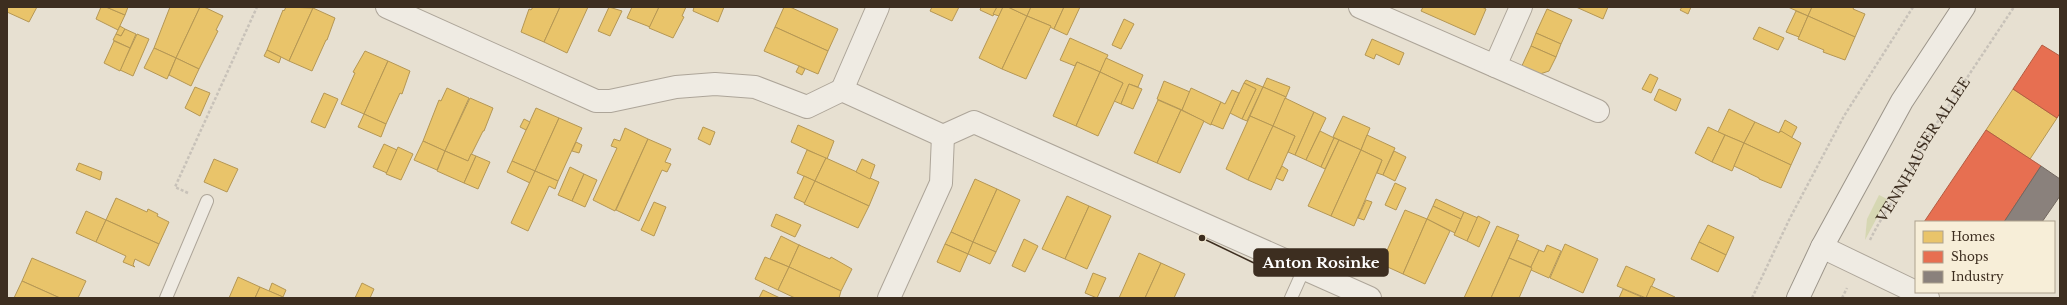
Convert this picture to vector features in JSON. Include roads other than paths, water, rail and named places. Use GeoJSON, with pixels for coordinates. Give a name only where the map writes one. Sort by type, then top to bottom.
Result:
{"type":"FeatureCollection","features":[{"type":"Feature","properties":{"kind":"street"},"geometry":{"type":"LineString","coordinates":[[387,7],[596,101],[610,101],[676,87],[715,84],[755,87],[807,107],[842,90],[878,7]]}},
{"type":"Feature","properties":{"kind":"street"},"geometry":{"type":"LineString","coordinates":[[1360,7],[1598,111]]}},
{"type":"Feature","properties":{"kind":"street"},"geometry":{"type":"LineString","coordinates":[[1495,66],[1521,7]]}},
{"type":"Feature","properties":{"kind":"street"},"geometry":{"type":"LineString","coordinates":[[1798,298],[1822,247],[1902,101],[1964,7]]}},
{"type":"Feature","properties":{"kind":"street"},"geometry":{"type":"LineString","coordinates":[[842,90],[943,136],[974,122],[1370,298]]}},
{"type":"Feature","properties":{"kind":"street"},"geometry":{"type":"LineString","coordinates":[[889,298],[941,183],[943,136]]}},
{"type":"Feature","properties":{"kind":"street"},"geometry":{"type":"LineString","coordinates":[[1822,247],[1915,292]]}},
{"type":"Feature","properties":{"kind":"street"},"geometry":{"type":"LineString","coordinates":[[1918,293],[1928,298]]}},
{"type":"Feature","properties":{"kind":"lane"},"geometry":{"type":"LineString","coordinates":[[166,298],[207,201]]}},
{"type":"Feature","properties":{"kind":"lane"},"geometry":{"type":"LineString","coordinates":[[1292,298],[1304,269]]}},
{"type":"Feature","properties":{"kind":"place","name":"Anton Rosinke"},"geometry":{"type":"Point","coordinates":[1202,238]}}]}
